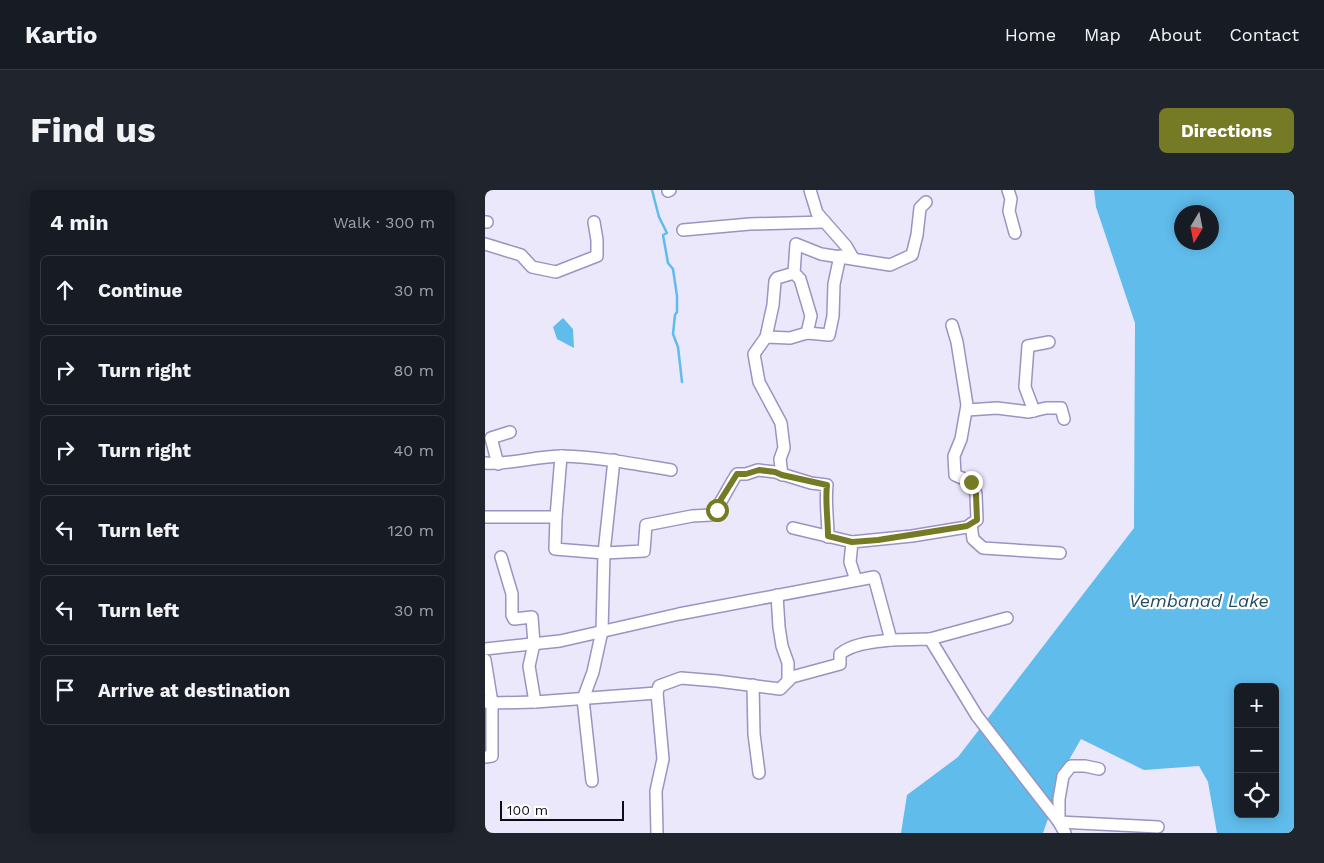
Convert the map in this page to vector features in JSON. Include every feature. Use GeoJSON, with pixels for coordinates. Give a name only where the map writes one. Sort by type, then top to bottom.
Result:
{"type":"FeatureCollection","features":[{"type":"Feature","properties":{"kind":"street"},"geometry":{"type":"LineString","coordinates":[[810,190],[817,213],[846,246],[853,258]]}},
{"type":"Feature","properties":{"kind":"street"},"geometry":{"type":"LineString","coordinates":[[1008,190],[1011,199],[1009,211],[1015,233]]}},
{"type":"Feature","properties":{"kind":"street"},"geometry":{"type":"LineString","coordinates":[[807,333],[811,316],[800,279],[794,273],[796,244],[821,254],[890,265],[912,255],[917,235],[919,208],[926,202]]}},
{"type":"Feature","properties":{"kind":"street"},"geometry":{"type":"LineString","coordinates":[[485,244],[521,255],[532,267],[556,272],[597,256],[594,222]]}},
{"type":"Feature","properties":{"kind":"street"},"geometry":{"type":"LineString","coordinates":[[683,230],[750,224],[825,222]]}},
{"type":"Feature","properties":{"kind":"street"},"geometry":{"type":"LineString","coordinates":[[766,337],[790,338],[807,333],[829,335],[833,316],[834,284],[840,256]]}},
{"type":"Feature","properties":{"kind":"street"},"geometry":{"type":"LineString","coordinates":[[782,475],[780,459],[784,448],[781,423],[759,382],[754,354],[766,337],[773,305],[775,281],[777,278],[794,273]]}},
{"type":"Feature","properties":{"kind":"street"},"geometry":{"type":"LineString","coordinates":[[793,528],[852,542],[912,536],[967,526],[977,520],[976,494],[971,482],[955,475],[954,456],[961,439],[967,405],[957,342],[951,324]]}},
{"type":"Feature","properties":{"kind":"street"},"geometry":{"type":"LineString","coordinates":[[1034,411],[1025,387],[1028,346],[1049,342]]}},
{"type":"Feature","properties":{"kind":"street"},"geometry":{"type":"LineString","coordinates":[[967,410],[997,408],[1029,412],[1061,408],[1064,419]]}},
{"type":"Feature","properties":{"kind":"street"},"geometry":{"type":"LineString","coordinates":[[498,464],[491,438],[510,432]]}},
{"type":"Feature","properties":{"kind":"street"},"geometry":{"type":"LineString","coordinates":[[561,456],[555,517],[555,549],[604,554],[644,551],[646,525],[692,516],[711,515],[717,510],[718,504],[737,474],[746,474],[759,470],[827,485],[825,496],[828,509],[828,536]]}},
{"type":"Feature","properties":{"kind":"street"},"geometry":{"type":"LineString","coordinates":[[485,463],[498,464],[561,456],[614,460],[671,470]]}},
{"type":"Feature","properties":{"kind":"street"},"geometry":{"type":"LineString","coordinates":[[592,781],[583,699],[593,672],[602,631],[604,554],[614,460]]}},
{"type":"Feature","properties":{"kind":"street"},"geometry":{"type":"LineString","coordinates":[[485,517],[555,517]]}},
{"type":"Feature","properties":{"kind":"street"},"geometry":{"type":"LineString","coordinates":[[971,524],[973,539],[983,548],[1060,554]]}},
{"type":"Feature","properties":{"kind":"street"},"geometry":{"type":"LineString","coordinates":[[852,542],[850,562],[856,580]]}},
{"type":"Feature","properties":{"kind":"street"},"geometry":{"type":"LineString","coordinates":[[501,557],[512,594],[512,615],[514,619],[532,617],[534,644],[529,666],[535,702]]}},
{"type":"Feature","properties":{"kind":"street"},"geometry":{"type":"LineString","coordinates":[[485,649],[560,641],[679,614],[874,577],[891,640]]}},
{"type":"Feature","properties":{"kind":"street"},"geometry":{"type":"LineString","coordinates":[[777,595],[782,646],[788,663],[788,681]]}},
{"type":"Feature","properties":{"kind":"street"},"geometry":{"type":"LineString","coordinates":[[657,833],[656,791],[663,759],[657,693],[659,686],[681,678],[753,685],[780,690],[792,677],[836,666],[840,664],[840,654],[848,649],[869,642],[930,639],[1007,618]]}},
{"type":"Feature","properties":{"kind":"street"},"geometry":{"type":"LineString","coordinates":[[930,639],[977,716],[1059,822],[1065,833]]}},
{"type":"Feature","properties":{"kind":"street"},"geometry":{"type":"LineString","coordinates":[[485,660],[492,756],[485,757]]}},
{"type":"Feature","properties":{"kind":"street"},"geometry":{"type":"LineString","coordinates":[[753,685],[754,734],[759,774]]}},
{"type":"Feature","properties":{"kind":"street"},"geometry":{"type":"LineString","coordinates":[[488,703],[535,702],[657,693]]}},
{"type":"Feature","properties":{"kind":"street"},"geometry":{"type":"LineString","coordinates":[[1059,822],[1059,800],[1063,776],[1071,766],[1099,769]]}},
{"type":"Feature","properties":{"kind":"street"},"geometry":{"type":"LineString","coordinates":[[1059,822],[1158,827]]}},
{"type":"Feature","properties":{"kind":"water","name":"Vembanad Lake"},"geometry":{"type":"Polygon","coordinates":[[[1094,190],[1294,190],[1294,833],[1217,833],[1208,782],[1199,766],[1144,770],[1081,739],[1069,760],[1043,833],[901,833],[907,795],[958,757],[1134,528],[1135,323],[1096,207],[1094,190]]]}},
{"type":"Feature","properties":{"kind":"water"},"geometry":{"type":"Polygon","coordinates":[[[563,318],[573,329],[574,348],[557,339],[553,327],[563,318]]]}},
{"type":"Feature","properties":{"kind":"waterway"},"geometry":{"type":"LineString","coordinates":[[652,190],[659,217],[667,233],[663,235],[668,263],[673,269],[677,296],[677,312],[673,334],[678,347],[682,382]]}},
{"type":"Feature","properties":{"kind":"route"},"geometry":{"type":"LineString","coordinates":[[717,510],[718,504],[737,474],[746,474],[759,470],[775,472],[827,485],[825,496],[828,509],[828,536],[852,542],[878,540],[967,526],[977,520],[976,494],[971,482]]}}]}
